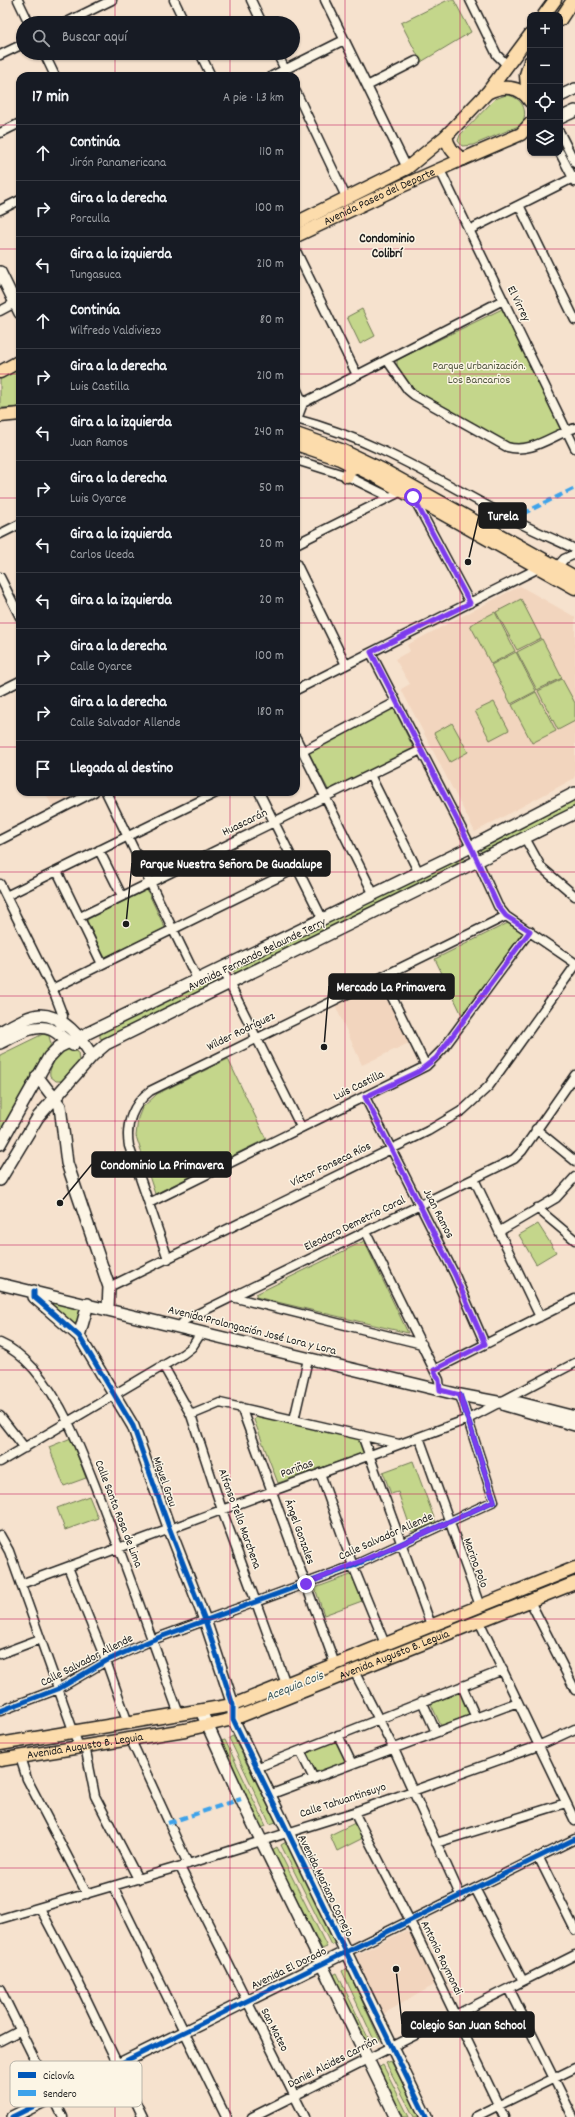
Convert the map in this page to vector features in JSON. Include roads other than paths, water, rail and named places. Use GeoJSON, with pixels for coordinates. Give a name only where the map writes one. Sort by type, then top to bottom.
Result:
{"type":"FeatureCollection","features":[{"type":"Feature","properties":{"kind":"main road"},"geometry":{"type":"LineString","coordinates":[[546,12],[554,0]]}},
{"type":"Feature","properties":{"kind":"main road"},"geometry":{"type":"LineString","coordinates":[[563,15],[573,0]]}},
{"type":"Feature","properties":{"kind":"main road","name":"Avenida Paseo del Deporte"},"geometry":{"type":"LineString","coordinates":[[300,222],[407,168],[446,136],[487,93],[527,39]]}},
{"type":"Feature","properties":{"kind":"main road"},"geometry":{"type":"LineString","coordinates":[[527,72],[527,83]]}},
{"type":"Feature","properties":{"kind":"main road"},"geometry":{"type":"LineString","coordinates":[[487,93],[499,88],[513,88],[527,98]]}},
{"type":"Feature","properties":{"kind":"main road","name":"Avenida Paseo del Deporte"},"geometry":{"type":"LineString","coordinates":[[300,234],[525,132]]}},
{"type":"Feature","properties":{"kind":"main road"},"geometry":{"type":"LineString","coordinates":[[446,136],[449,148],[463,159]]}},
{"type":"Feature","properties":{"kind":"main road"},"geometry":{"type":"LineString","coordinates":[[0,372],[16,363]]}},
{"type":"Feature","properties":{"kind":"main road"},"geometry":{"type":"LineString","coordinates":[[0,416],[16,414]]}},
{"type":"Feature","properties":{"kind":"main road"},"geometry":{"type":"LineString","coordinates":[[300,435],[341,450],[383,470],[575,577]]}},
{"type":"Feature","properties":{"kind":"main road"},"geometry":{"type":"LineString","coordinates":[[300,446],[352,465],[408,494],[575,588]]}},
{"type":"Feature","properties":{"kind":"main road"},"geometry":{"type":"LineString","coordinates":[[347,476],[352,465]]}},
{"type":"Feature","properties":{"kind":"main road","name":"Avenida Augusto B. Leguia"},"geometry":{"type":"LineString","coordinates":[[0,1744],[179,1714],[201,1712],[233,1705],[575,1568]]}},
{"type":"Feature","properties":{"kind":"main road","name":"Avenida Augusto B. Leguia"},"geometry":{"type":"LineString","coordinates":[[0,1760],[206,1725],[233,1719],[575,1583]]}},
{"type":"Feature","properties":{"kind":"street"},"geometry":{"type":"LineString","coordinates":[[18,0],[26,16]]}},
{"type":"Feature","properties":{"kind":"street"},"geometry":{"type":"LineString","coordinates":[[79,16],[112,0]]}},
{"type":"Feature","properties":{"kind":"street"},"geometry":{"type":"LineString","coordinates":[[174,0],[182,16]]}},
{"type":"Feature","properties":{"kind":"street"},"geometry":{"type":"LineString","coordinates":[[251,0],[259,16]]}},
{"type":"Feature","properties":{"kind":"street"},"geometry":{"type":"LineString","coordinates":[[325,0],[407,168]]}},
{"type":"Feature","properties":{"kind":"street"},"geometry":{"type":"LineString","coordinates":[[470,0],[497,55],[507,65]]}},
{"type":"Feature","properties":{"kind":"street"},"geometry":{"type":"LineString","coordinates":[[289,72],[344,40]]}},
{"type":"Feature","properties":{"kind":"street"},"geometry":{"type":"LineString","coordinates":[[0,55],[16,47]]}},
{"type":"Feature","properties":{"kind":"street"},"geometry":{"type":"LineString","coordinates":[[47,60],[53,72]]}},
{"type":"Feature","properties":{"kind":"street"},"geometry":{"type":"LineString","coordinates":[[203,60],[208,72]]}},
{"type":"Feature","properties":{"kind":"street"},"geometry":{"type":"LineString","coordinates":[[280,60],[286,72]]}},
{"type":"Feature","properties":{"kind":"street"},"geometry":{"type":"LineString","coordinates":[[367,86],[416,61]]}},
{"type":"Feature","properties":{"kind":"street"},"geometry":{"type":"LineString","coordinates":[[563,95],[575,89]]}},
{"type":"Feature","properties":{"kind":"street"},"geometry":{"type":"LineString","coordinates":[[300,100],[347,199]]}},
{"type":"Feature","properties":{"kind":"street"},"geometry":{"type":"LineString","coordinates":[[563,117],[575,111]]}},
{"type":"Feature","properties":{"kind":"street"},"geometry":{"type":"LineString","coordinates":[[0,133],[16,125]]}},
{"type":"Feature","properties":{"kind":"street"},"geometry":{"type":"LineString","coordinates":[[563,139],[575,163]]}},
{"type":"Feature","properties":{"kind":"street"},"geometry":{"type":"LineString","coordinates":[[469,230],[574,179],[562,156]]}},
{"type":"Feature","properties":{"kind":"street","name":"El Virrey"},"geometry":{"type":"LineString","coordinates":[[440,170],[575,448]]}},
{"type":"Feature","properties":{"kind":"street"},"geometry":{"type":"LineString","coordinates":[[0,210],[16,202]]}},
{"type":"Feature","properties":{"kind":"street"},"geometry":{"type":"LineString","coordinates":[[519,205],[575,320]]}},
{"type":"Feature","properties":{"kind":"street"},"geometry":{"type":"LineString","coordinates":[[300,259],[357,375]]}},
{"type":"Feature","properties":{"kind":"street"},"geometry":{"type":"LineString","coordinates":[[0,272],[16,304]]}},
{"type":"Feature","properties":{"kind":"street"},"geometry":{"type":"LineString","coordinates":[[300,411],[303,403],[503,300]]}},
{"type":"Feature","properties":{"kind":"street"},"geometry":{"type":"LineString","coordinates":[[0,311],[16,308]]}},
{"type":"Feature","properties":{"kind":"street"},"geometry":{"type":"LineString","coordinates":[[386,360],[408,390],[414,395],[507,447],[514,449],[534,446],[566,430],[575,428]]}},
{"type":"Feature","properties":{"kind":"street"},"geometry":{"type":"LineString","coordinates":[[300,397],[303,403]]}},
{"type":"Feature","properties":{"kind":"street"},"geometry":{"type":"LineString","coordinates":[[300,420],[376,446],[448,483],[512,519],[575,550]]}},
{"type":"Feature","properties":{"kind":"street"},"geometry":{"type":"LineString","coordinates":[[300,461],[347,476],[390,497]]}},
{"type":"Feature","properties":{"kind":"street"},"geometry":{"type":"LineString","coordinates":[[300,542],[390,497],[408,494],[470,603]]}},
{"type":"Feature","properties":{"kind":"street"},"geometry":{"type":"LineString","coordinates":[[0,534],[16,526]]}},
{"type":"Feature","properties":{"kind":"street"},"geometry":{"type":"LineString","coordinates":[[557,568],[564,559],[575,554]]}},
{"type":"Feature","properties":{"kind":"street"},"geometry":{"type":"LineString","coordinates":[[300,688],[539,568]]}},
{"type":"Feature","properties":{"kind":"street"},"geometry":{"type":"LineString","coordinates":[[300,571],[346,665]]}},
{"type":"Feature","properties":{"kind":"street"},"geometry":{"type":"LineString","coordinates":[[0,577],[16,609]]}},
{"type":"Feature","properties":{"kind":"street"},"geometry":{"type":"LineString","coordinates":[[371,652],[471,847],[498,906],[506,916],[575,963]]}},
{"type":"Feature","properties":{"kind":"street"},"geometry":{"type":"LineString","coordinates":[[0,691],[16,683]]}},
{"type":"Feature","properties":{"kind":"street"},"geometry":{"type":"LineString","coordinates":[[303,751],[396,702]]}},
{"type":"Feature","properties":{"kind":"street"},"geometry":{"type":"LineString","coordinates":[[300,745],[374,895]]}},
{"type":"Feature","properties":{"kind":"street","name":"Huascarán"},"geometry":{"type":"LineString","coordinates":[[80,917],[421,750]]}},
{"type":"Feature","properties":{"kind":"street"},"geometry":{"type":"LineString","coordinates":[[370,775],[419,873]]}},
{"type":"Feature","properties":{"kind":"street","name":"Avenida Fernando Belaunde Terry"},"geometry":{"type":"LineString","coordinates":[[0,1144],[49,1057],[74,1040],[419,873],[575,794]]}},
{"type":"Feature","properties":{"kind":"street"},"geometry":{"type":"LineString","coordinates":[[0,840],[86,796]]}},
{"type":"Feature","properties":{"kind":"street"},"geometry":{"type":"LineString","coordinates":[[108,796],[198,981]]}},
{"type":"Feature","properties":{"kind":"street"},"geometry":{"type":"LineString","coordinates":[[6,896],[210,796]]}},
{"type":"Feature","properties":{"kind":"street"},"geometry":{"type":"LineString","coordinates":[[261,796],[323,920]]}},
{"type":"Feature","properties":{"kind":"street","name":"Avenida Fernando Belaunde Terry"},"geometry":{"type":"LineString","coordinates":[[0,1180],[38,1117],[92,1056],[106,1044],[525,838],[574,817]]}},
{"type":"Feature","properties":{"kind":"street"},"geometry":{"type":"LineString","coordinates":[[525,838],[541,867],[575,896]]}},
{"type":"Feature","properties":{"kind":"street"},"geometry":{"type":"LineString","coordinates":[[99,850],[122,896]]}},
{"type":"Feature","properties":{"kind":"street"},"geometry":{"type":"LineString","coordinates":[[52,989],[297,868]]}},
{"type":"Feature","properties":{"kind":"street"},"geometry":{"type":"LineString","coordinates":[[57,871],[102,964]]}},
{"type":"Feature","properties":{"kind":"street"},"geometry":{"type":"LineString","coordinates":[[0,884],[52,989],[63,1016],[62,1023],[57,1034]]}},
{"type":"Feature","properties":{"kind":"street","name":"Wilder Rodríguez"},"geometry":{"type":"LineString","coordinates":[[168,1259],[127,1136],[131,1116],[136,1105],[150,1091],[506,916]]}},
{"type":"Feature","properties":{"kind":"street","name":"Luis Castilla"},"geometry":{"type":"LineString","coordinates":[[149,1202],[426,1066],[443,1049],[530,931]]}},
{"type":"Feature","properties":{"kind":"street","name":"Víctor Fonseca Ríos"},"geometry":{"type":"LineString","coordinates":[[109,1287],[447,1121],[478,1098],[499,1073],[575,966]]}},
{"type":"Feature","properties":{"kind":"street"},"geometry":{"type":"LineString","coordinates":[[222,969],[301,1128]]}},
{"type":"Feature","properties":{"kind":"street"},"geometry":{"type":"LineString","coordinates":[[382,977],[426,1066]]}},
{"type":"Feature","properties":{"kind":"street"},"geometry":{"type":"LineString","coordinates":[[2,1034],[32,1017],[42,1015],[62,1023],[74,1040],[92,1056]]}},
{"type":"Feature","properties":{"kind":"street"},"geometry":{"type":"LineString","coordinates":[[2,1034],[35,1028],[51,1030],[57,1034],[74,1040]]}},
{"type":"Feature","properties":{"kind":"street","name":"Eleodoro Demetrio Coral"},"geometry":{"type":"LineString","coordinates":[[179,1327],[185,1320],[514,1159],[522,1151],[575,1075]]}},
{"type":"Feature","properties":{"kind":"street"},"geometry":{"type":"LineString","coordinates":[[37,1076],[60,1106],[67,1163],[109,1287],[108,1310]]}},
{"type":"Feature","properties":{"kind":"street","name":"Juan Ramos"},"geometry":{"type":"LineString","coordinates":[[365,1097],[455,1275],[485,1344]]}},
{"type":"Feature","properties":{"kind":"street"},"geometry":{"type":"LineString","coordinates":[[536,1129],[575,1161]]}},
{"type":"Feature","properties":{"kind":"street"},"geometry":{"type":"LineString","coordinates":[[500,1231],[560,1194],[575,1177]]}},
{"type":"Feature","properties":{"kind":"street"},"geometry":{"type":"LineString","coordinates":[[474,1179],[540,1317]]}},
{"type":"Feature","properties":{"kind":"street"},"geometry":{"type":"LineString","coordinates":[[537,1208],[575,1240]]}},
{"type":"Feature","properties":{"kind":"street"},"geometry":{"type":"LineString","coordinates":[[366,1232],[439,1380],[440,1390]]}},
{"type":"Feature","properties":{"kind":"street","name":"Avenida Prolongación José Lora y Lora"},"geometry":{"type":"LineString","coordinates":[[0,1284],[88,1304],[201,1333],[460,1395],[497,1402],[520,1403],[575,1417]]}},
{"type":"Feature","properties":{"kind":"street","name":"Miguel Grau"},"geometry":{"type":"LineString","coordinates":[[34,1291],[34,1298],[79,1336],[115,1394],[139,1439],[233,1705]]}},
{"type":"Feature","properties":{"kind":"street"},"geometry":{"type":"LineString","coordinates":[[232,1297],[422,1344]]}},
{"type":"Feature","properties":{"kind":"street"},"geometry":{"type":"LineString","coordinates":[[434,1370],[575,1299]]}},
{"type":"Feature","properties":{"kind":"street"},"geometry":{"type":"LineString","coordinates":[[79,1336],[88,1304]]}},
{"type":"Feature","properties":{"kind":"street"},"geometry":{"type":"LineString","coordinates":[[0,1462],[192,1347],[201,1333]]}},
{"type":"Feature","properties":{"kind":"street","name":"Calle Santa Rosa de Lima"},"geometry":{"type":"LineString","coordinates":[[0,1343],[34,1368],[67,1422],[83,1456],[119,1548],[179,1714]]}},
{"type":"Feature","properties":{"kind":"street"},"geometry":{"type":"LineString","coordinates":[[294,1420],[308,1359]]}},
{"type":"Feature","properties":{"kind":"street","name":"Pariñas"},"geometry":{"type":"LineString","coordinates":[[21,1584],[468,1419],[497,1402],[575,1363]]}},
{"type":"Feature","properties":{"kind":"street","name":"Alfonso Tello Marchena"},"geometry":{"type":"LineString","coordinates":[[163,1365],[191,1415],[222,1510],[286,1684]]}},
{"type":"Feature","properties":{"kind":"street"},"geometry":{"type":"LineString","coordinates":[[460,1395],[468,1419]]}},
{"type":"Feature","properties":{"kind":"street","name":"Avenida Prolongación José Lora y Lora"},"geometry":{"type":"LineString","coordinates":[[497,1402],[518,1410],[575,1425]]}},
{"type":"Feature","properties":{"kind":"street"},"geometry":{"type":"LineString","coordinates":[[191,1415],[220,1403],[399,1444]]}},
{"type":"Feature","properties":{"kind":"street","name":"Ángel Gonzales"},"geometry":{"type":"LineString","coordinates":[[241,1407],[335,1664]]}},
{"type":"Feature","properties":{"kind":"street"},"geometry":{"type":"LineString","coordinates":[[0,1416],[25,1448]]}},
{"type":"Feature","properties":{"kind":"street","name":"Calle Salvador Allende"},"geometry":{"type":"LineString","coordinates":[[0,1711],[58,1689],[106,1660],[152,1640],[353,1566],[494,1501],[468,1419]]}},
{"type":"Feature","properties":{"kind":"street"},"geometry":{"type":"LineString","coordinates":[[362,1435],[431,1625]]}},
{"type":"Feature","properties":{"kind":"street","name":"Marino Polo"},"geometry":{"type":"LineString","coordinates":[[419,1437],[480,1606]]}},
{"type":"Feature","properties":{"kind":"street"},"geometry":{"type":"LineString","coordinates":[[320,1473],[353,1566],[385,1644]]}},
{"type":"Feature","properties":{"kind":"street"},"geometry":{"type":"LineString","coordinates":[[0,1535],[9,1551],[58,1689],[74,1732],[81,1746],[95,1796],[138,1879]]}},
{"type":"Feature","properties":{"kind":"street"},"geometry":{"type":"LineString","coordinates":[[68,1567],[106,1660],[128,1723]]}},
{"type":"Feature","properties":{"kind":"street"},"geometry":{"type":"LineString","coordinates":[[530,1601],[575,1690]]}},
{"type":"Feature","properties":{"kind":"street"},"geometry":{"type":"LineString","coordinates":[[479,1621],[575,1821]]}},
{"type":"Feature","properties":{"kind":"street"},"geometry":{"type":"LineString","coordinates":[[0,1654],[40,1639]]}},
{"type":"Feature","properties":{"kind":"street"},"geometry":{"type":"LineString","coordinates":[[256,1768],[378,1718],[503,1670]]}},
{"type":"Feature","properties":{"kind":"street"},"geometry":{"type":"LineString","coordinates":[[354,1671],[393,1747],[460,1897]]}},
{"type":"Feature","properties":{"kind":"street"},"geometry":{"type":"LineString","coordinates":[[462,1686],[476,1718]]}},
{"type":"Feature","properties":{"kind":"street"},"geometry":{"type":"LineString","coordinates":[[422,1701],[436,1732]]}},
{"type":"Feature","properties":{"kind":"street"},"geometry":{"type":"LineString","coordinates":[[269,1795],[314,1779],[393,1747],[518,1702]]}},
{"type":"Feature","properties":{"kind":"street","name":"Avenida Mariano Cornejo"},"geometry":{"type":"LineString","coordinates":[[233,1705],[233,1719],[426,2117]]}},
{"type":"Feature","properties":{"kind":"street"},"geometry":{"type":"LineString","coordinates":[[201,1712],[261,1840],[396,2117]]}},
{"type":"Feature","properties":{"kind":"street","name":"Calle Tahuantinsuyo"},"geometry":{"type":"LineString","coordinates":[[0,1919],[138,1879],[354,1812],[538,1746],[575,1729]]}},
{"type":"Feature","properties":{"kind":"street"},"geometry":{"type":"LineString","coordinates":[[338,1735],[352,1764]]}},
{"type":"Feature","properties":{"kind":"street","name":"San Mateo"},"geometry":{"type":"LineString","coordinates":[[130,1738],[184,1865],[246,2001],[305,2117]]}},
{"type":"Feature","properties":{"kind":"street"},"geometry":{"type":"LineString","coordinates":[[300,1751],[314,1779]]}},
{"type":"Feature","properties":{"kind":"street"},"geometry":{"type":"LineString","coordinates":[[20,1757],[27,1779],[87,1894]]}},
{"type":"Feature","properties":{"kind":"street"},"geometry":{"type":"LineString","coordinates":[[436,1843],[566,1803]]}},
{"type":"Feature","properties":{"kind":"street","name":"Antonio Raymondi"},"geometry":{"type":"LineString","coordinates":[[354,1812],[410,1921],[504,2117]]}},
{"type":"Feature","properties":{"kind":"street","name":"Avenida El Dorado"},"geometry":{"type":"LineString","coordinates":[[124,2061],[476,1890],[575,1839]]}},
{"type":"Feature","properties":{"kind":"street"},"geometry":{"type":"LineString","coordinates":[[539,1858],[575,1930]]}},
{"type":"Feature","properties":{"kind":"street"},"geometry":{"type":"LineString","coordinates":[[113,1886],[183,2032],[226,2117]]}},
{"type":"Feature","properties":{"kind":"street"},"geometry":{"type":"LineString","coordinates":[[476,1890],[523,1981]]}},
{"type":"Feature","properties":{"kind":"street"},"geometry":{"type":"LineString","coordinates":[[40,1908],[72,1969],[114,2061]]}},
{"type":"Feature","properties":{"kind":"street","name":"Daniel Alcides Carrión"},"geometry":{"type":"LineString","coordinates":[[252,2117],[575,1955]]}},
{"type":"Feature","properties":{"kind":"street"},"geometry":{"type":"LineString","coordinates":[[509,1988],[573,2117]]}},
{"type":"Feature","properties":{"kind":"street"},"geometry":{"type":"LineString","coordinates":[[0,1989],[36,2061]]}},
{"type":"Feature","properties":{"kind":"street"},"geometry":{"type":"LineString","coordinates":[[0,2041],[21,2030]]}},
{"type":"Feature","properties":{"kind":"street"},"geometry":{"type":"LineString","coordinates":[[475,2117],[575,2068]]}},
{"type":"Feature","properties":{"kind":"street","name":"Avenida El Dorado"},"geometry":{"type":"LineString","coordinates":[[12,2117],[32,2107]]}},
{"type":"Feature","properties":{"kind":"street"},"geometry":{"type":"LineString","coordinates":[[58,2107],[63,2117]]}},
{"type":"Feature","properties":{"kind":"street"},"geometry":{"type":"LineString","coordinates":[[138,2107],[143,2117]]}},
{"type":"Feature","properties":{"kind":"waterway","name":"Acequia Cois"},"geometry":{"type":"LineString","coordinates":[[277,1694],[433,1631]]}},
{"type":"Feature","properties":{"kind":"place","name":"Turela"},"geometry":{"type":"Point","coordinates":[468,562]}},
{"type":"Feature","properties":{"kind":"place","name":"Parque Nuestra Señora De Guadalupe"},"geometry":{"type":"Point","coordinates":[126,924]}},
{"type":"Feature","properties":{"kind":"place","name":"Mercado La Primavera"},"geometry":{"type":"Point","coordinates":[324,1047]}},
{"type":"Feature","properties":{"kind":"place","name":"Condominio La Primavera"},"geometry":{"type":"Point","coordinates":[60,1203]}},
{"type":"Feature","properties":{"kind":"place","name":"Colegio San Juan School"},"geometry":{"type":"Point","coordinates":[396,1969]}},
{"type":"Feature","properties":{"kind":"district","name":"Condominio Colibrí"},"geometry":{"type":"Point","coordinates":[387,246]}},
{"type":"Feature","properties":{"kind":"park label","name":"Parque Urbanización. Los Bancarios"},"geometry":{"type":"Point","coordinates":[479,373]}}]}
